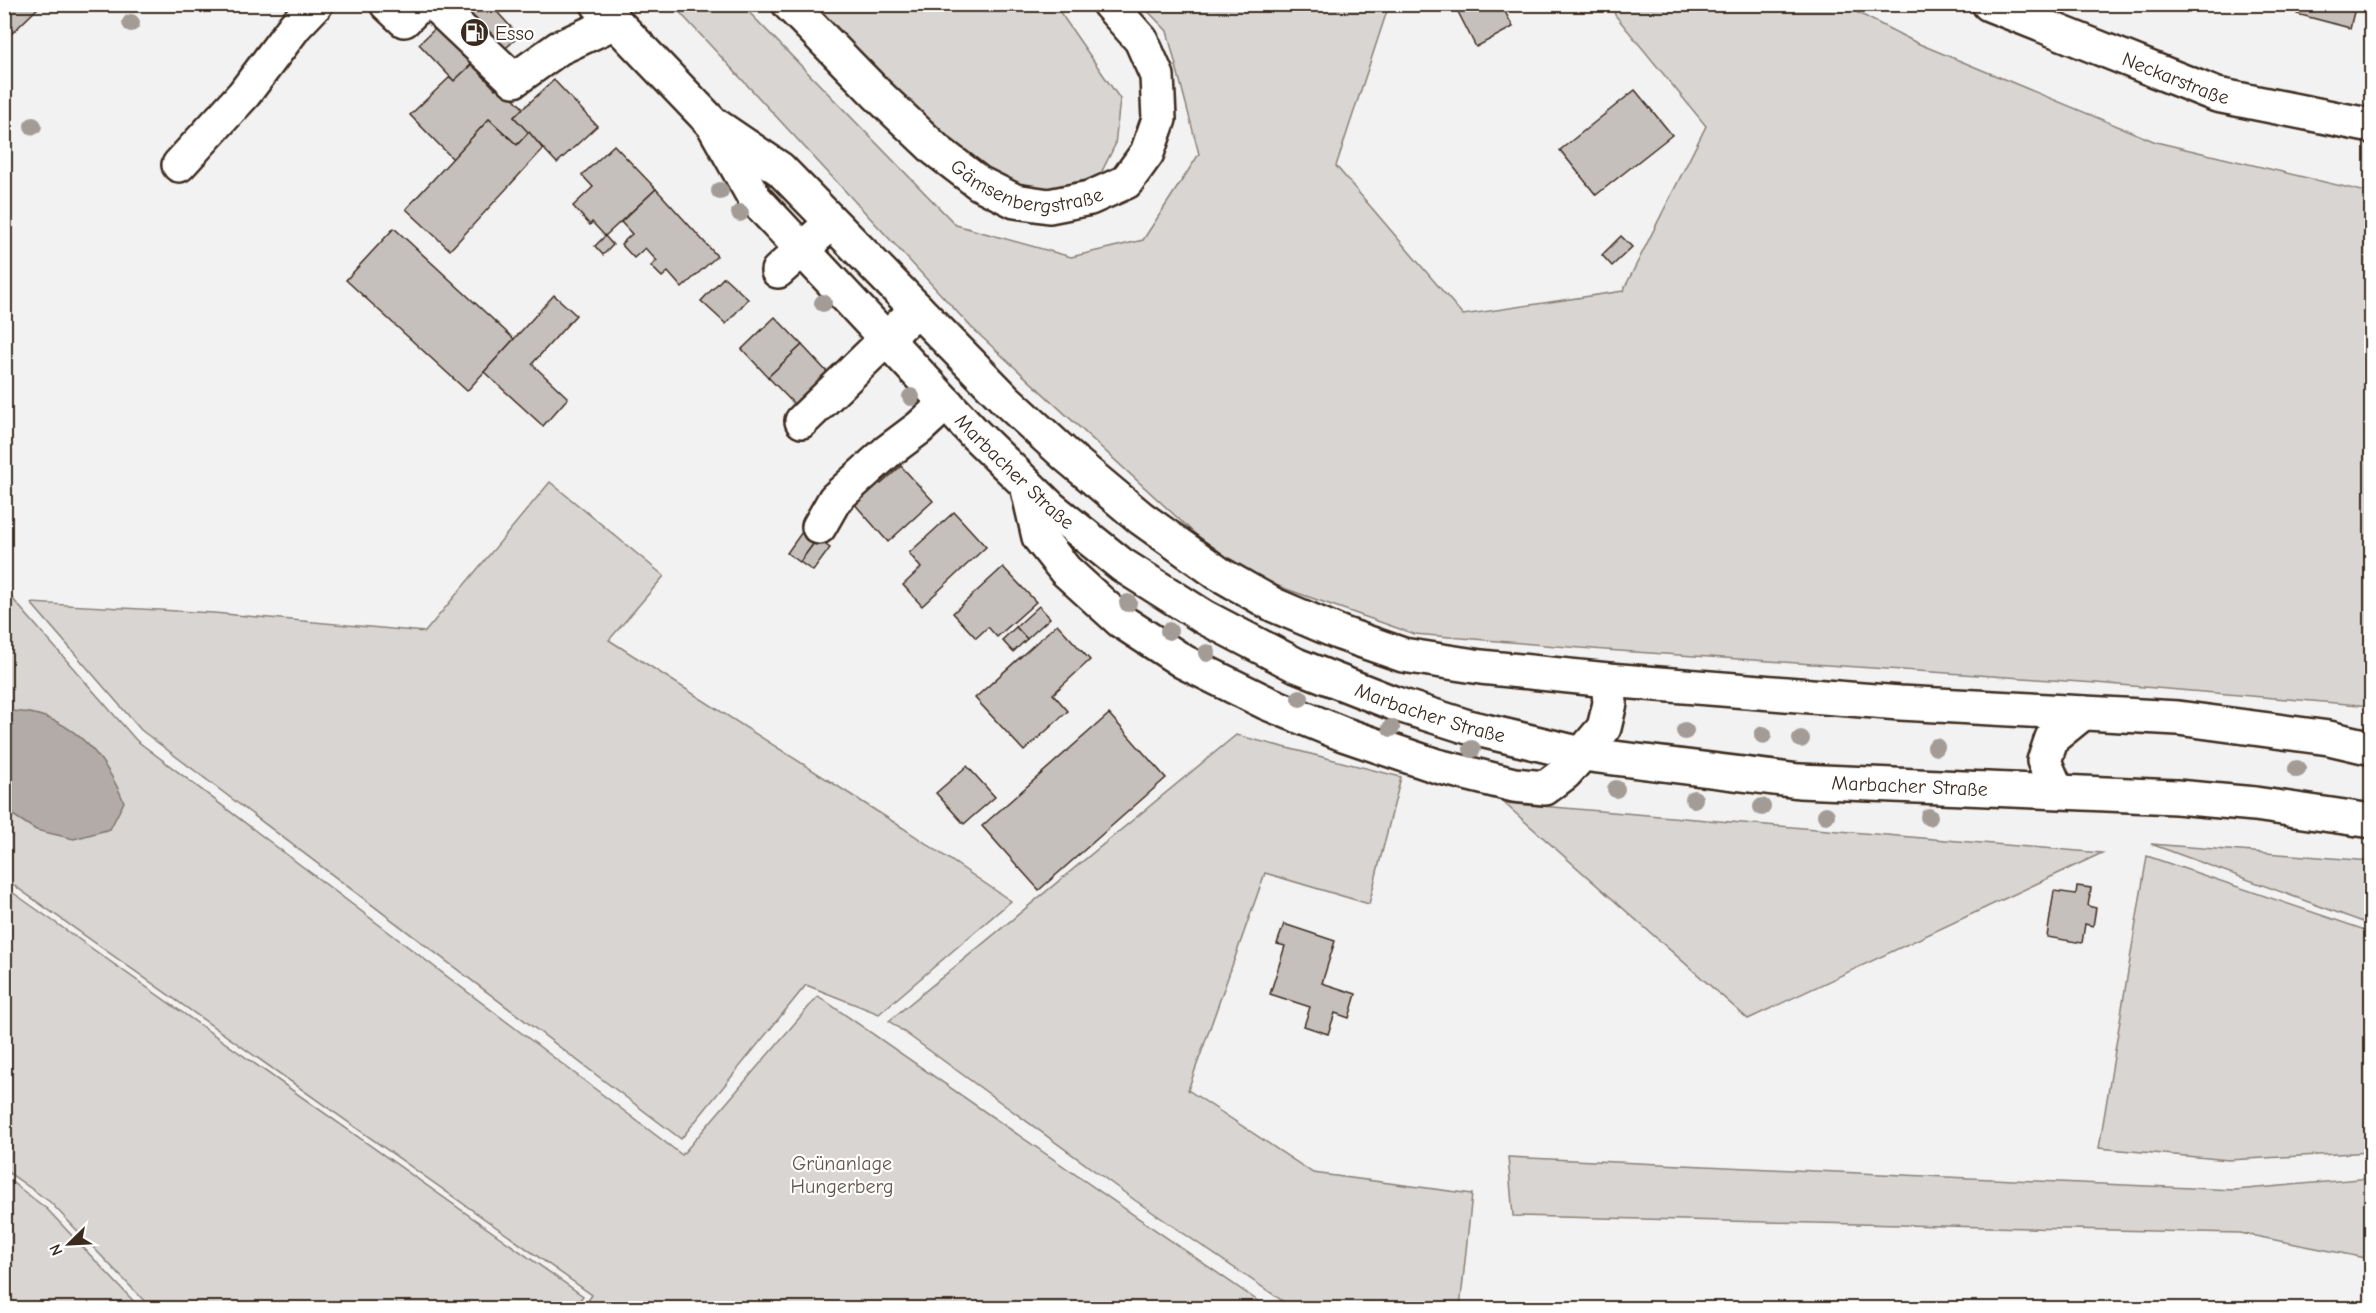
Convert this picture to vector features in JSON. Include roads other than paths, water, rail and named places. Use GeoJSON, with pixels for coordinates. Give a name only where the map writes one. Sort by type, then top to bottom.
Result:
{"type":"FeatureCollection","features":[{"type":"Feature","properties":{"kind":"main road"},"geometry":{"type":"LineString","coordinates":[[179,165],[244,94],[295,26],[316,4]]}},
{"type":"Feature","properties":{"kind":"main road"},"geometry":{"type":"LineString","coordinates":[[387,4],[404,20],[420,4]]}},
{"type":"Feature","properties":{"kind":"main road"},"geometry":{"type":"LineString","coordinates":[[434,4],[514,80],[606,13]]}},
{"type":"Feature","properties":{"kind":"main road","name":"Gämsenbergstraße"},"geometry":{"type":"LineString","coordinates":[[789,4],[877,94],[936,150],[979,183],[1015,201],[1049,206],[1090,198],[1126,182],[1147,153],[1159,119],[1157,76],[1141,40],[1109,4]]}},
{"type":"Feature","properties":{"kind":"main road","name":"Neckarstraße"},"geometry":{"type":"LineString","coordinates":[[1989,4],[2217,95],[2372,126]]}},
{"type":"Feature","properties":{"kind":"main road","name":"Marbacher Straße"},"geometry":{"type":"LineString","coordinates":[[606,13],[712,123],[780,169],[1007,401],[1141,518],[1218,573],[1274,605],[1340,633],[1403,655],[1481,667],[1608,680],[1900,703],[2178,718],[2329,738],[2372,748]]}},
{"type":"Feature","properties":{"kind":"main road","name":"Marbacher Straße"},"geometry":{"type":"LineString","coordinates":[[712,123],[755,199],[946,403],[1051,508],[1122,565],[1204,617],[1296,665],[1393,703],[1468,727],[1582,753],[1799,781],[2057,792],[2255,804],[2372,820]]}},
{"type":"Feature","properties":{"kind":"main road"},"geometry":{"type":"LineString","coordinates":[[778,271],[831,223]]}},
{"type":"Feature","properties":{"kind":"main road"},"geometry":{"type":"LineString","coordinates":[[802,421],[917,309]]}},
{"type":"Feature","properties":{"kind":"main road"},"geometry":{"type":"LineString","coordinates":[[819,527],[835,499],[886,452],[919,428],[946,403]]}},
{"type":"Feature","properties":{"kind":"main road"},"geometry":{"type":"LineString","coordinates":[[1027,485],[1039,537],[1065,570],[1113,614],[1184,662],[1267,703],[1343,734],[1437,766],[1514,785],[1545,788],[1565,773],[1604,728],[1610,703],[1608,680]]}},
{"type":"Feature","properties":{"kind":"main road"},"geometry":{"type":"LineString","coordinates":[[2057,792],[2044,761],[2052,738],[2083,713]]}},
{"type":"Feature","properties":{"kind":"place","name":"Esso"},"geometry":{"type":"Point","coordinates":[474,33]}},
{"type":"Feature","properties":{"kind":"park label","name":"Grünanlage Hungerberg"},"geometry":{"type":"Point","coordinates":[842,1174]}}]}
